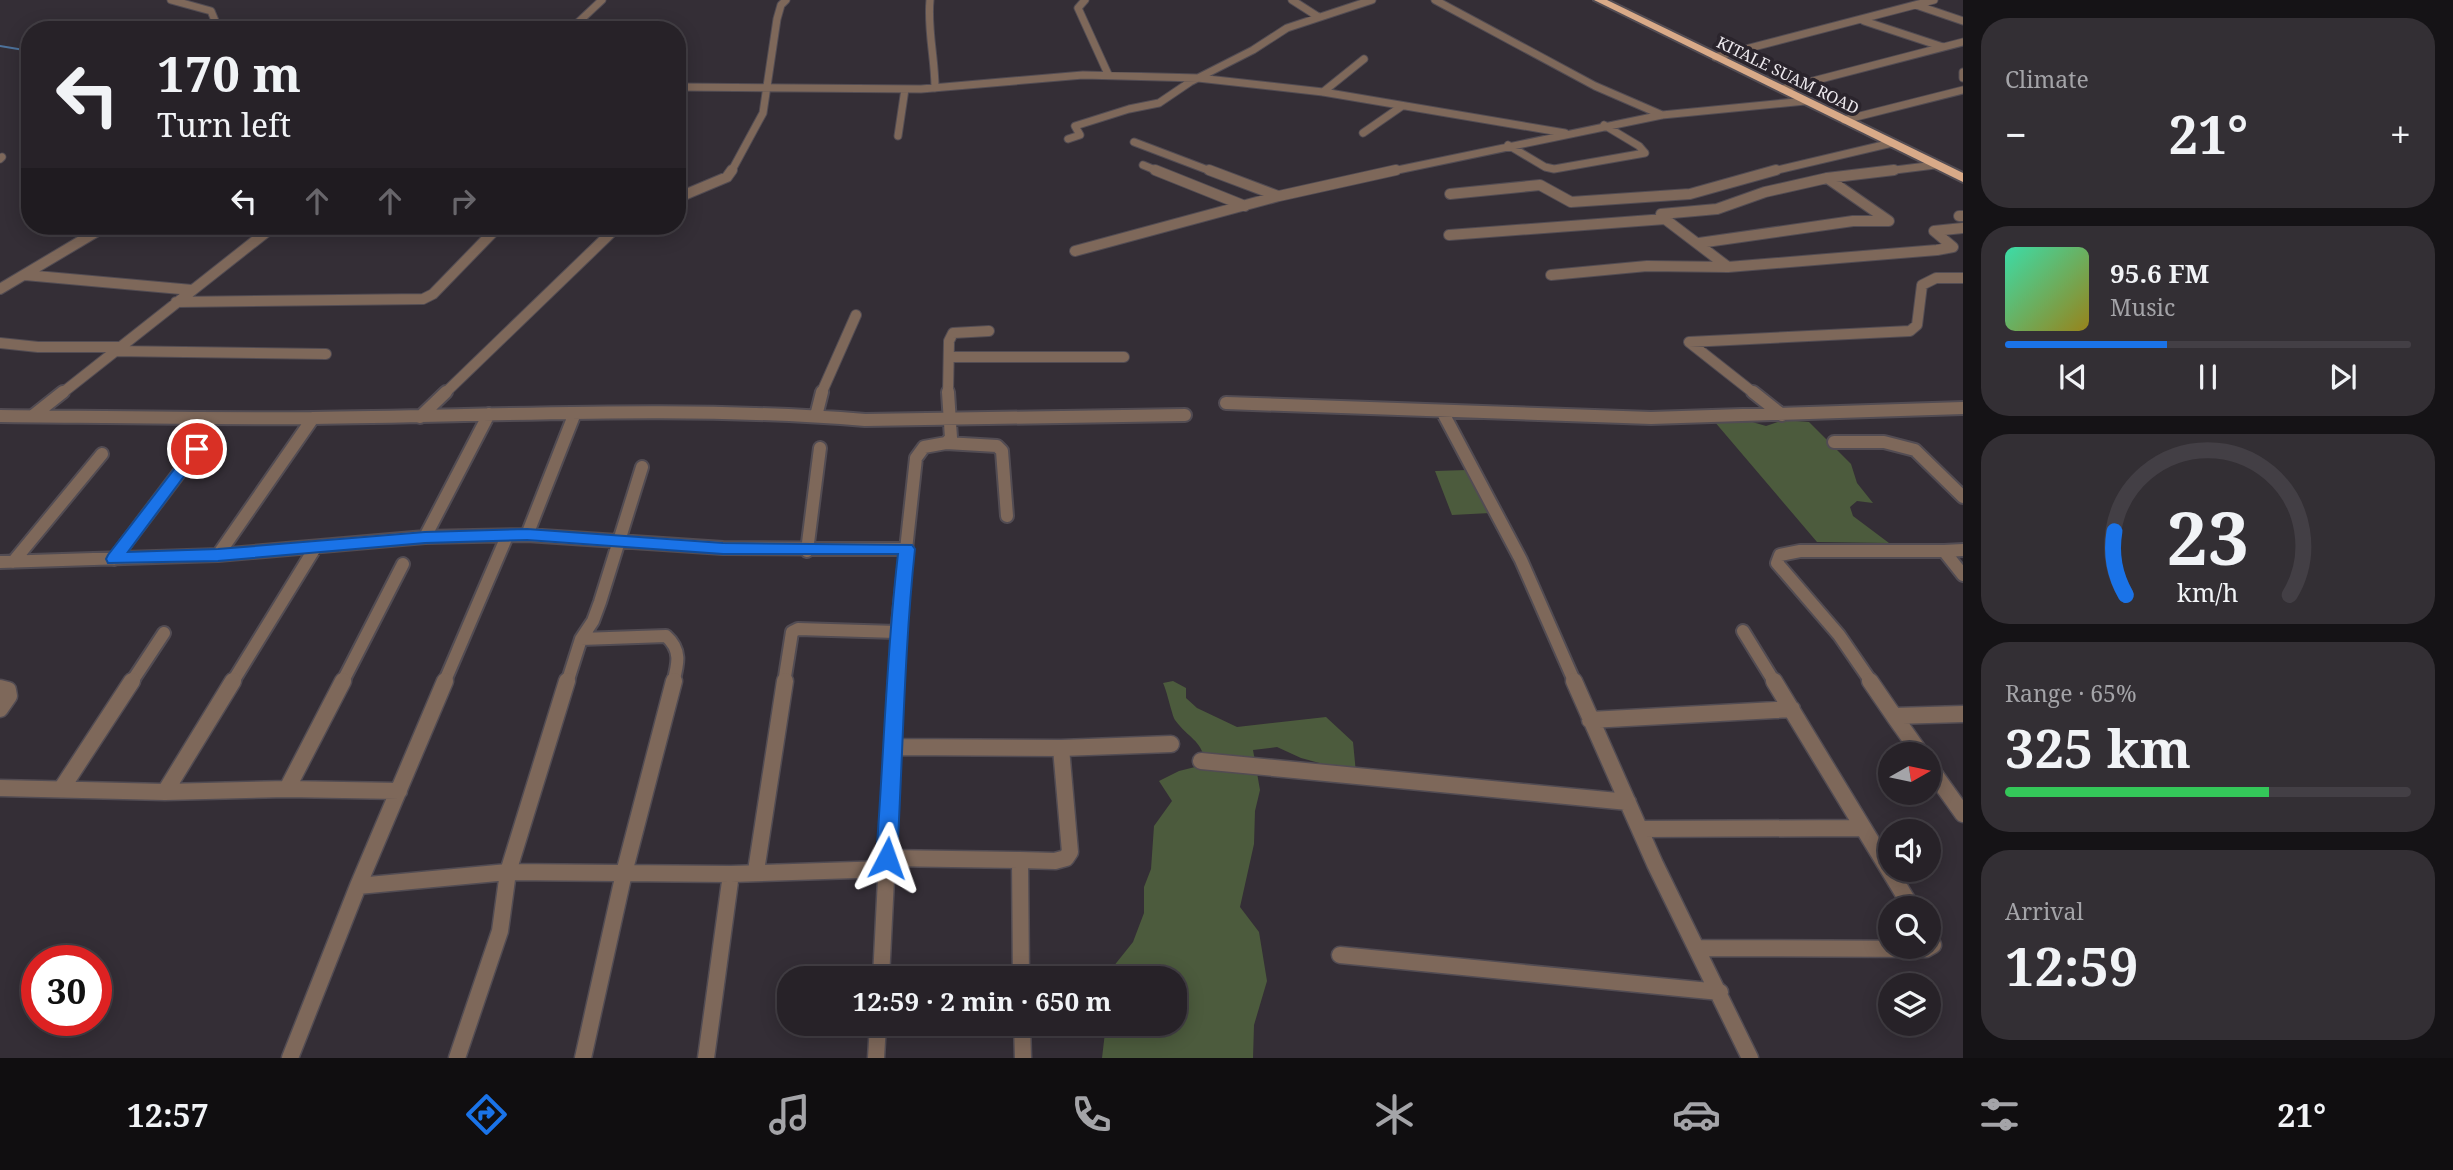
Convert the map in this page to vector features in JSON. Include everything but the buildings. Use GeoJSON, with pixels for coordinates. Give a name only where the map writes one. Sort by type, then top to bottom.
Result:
{"type":"FeatureCollection","features":[{"type":"Feature","properties":{"kind":"highway","name":"KITALE SUAM ROAD"},"geometry":{"type":"LineString","coordinates":[[1600,0],[1961,176]]}},
{"type":"Feature","properties":{"kind":"street"},"geometry":{"type":"LineString","coordinates":[[171,0],[211,12],[215,21]]}},
{"type":"Feature","properties":{"kind":"street"},"geometry":{"type":"LineString","coordinates":[[580,21],[602,0]]}},
{"type":"Feature","properties":{"kind":"street"},"geometry":{"type":"LineString","coordinates":[[686,194],[727,177],[763,113],[777,19],[781,5],[786,0]]}},
{"type":"Feature","properties":{"kind":"street"},"geometry":{"type":"LineString","coordinates":[[930,0],[928,17],[935,61],[935,88]]}},
{"type":"Feature","properties":{"kind":"street"},"geometry":{"type":"LineString","coordinates":[[1085,0],[1078,8],[1108,74]]}},
{"type":"Feature","properties":{"kind":"street"},"geometry":{"type":"LineString","coordinates":[[1292,0],[1317,16]]}},
{"type":"Feature","properties":{"kind":"street"},"geometry":{"type":"LineString","coordinates":[[1068,139],[1080,135],[1075,126],[1129,109],[1153,106],[1287,28],[1372,0]]}},
{"type":"Feature","properties":{"kind":"street"},"geometry":{"type":"LineString","coordinates":[[1434,0],[1564,70],[1662,115]]}},
{"type":"Feature","properties":{"kind":"street"},"geometry":{"type":"LineString","coordinates":[[1715,57],[1934,0]]}},
{"type":"Feature","properties":{"kind":"street"},"geometry":{"type":"LineString","coordinates":[[1916,5],[1963,21]]}},
{"type":"Feature","properties":{"kind":"street"},"geometry":{"type":"LineString","coordinates":[[1861,20],[1944,47]]}},
{"type":"Feature","properties":{"kind":"street"},"geometry":{"type":"LineString","coordinates":[[1782,89],[1963,42]]}},
{"type":"Feature","properties":{"kind":"street"},"geometry":{"type":"LineString","coordinates":[[1323,92],[1364,59]]}},
{"type":"Feature","properties":{"kind":"street"},"geometry":{"type":"LineString","coordinates":[[1963,72],[1963,78]]}},
{"type":"Feature","properties":{"kind":"street"},"geometry":{"type":"LineString","coordinates":[[686,87],[905,89],[1108,74],[1198,78],[1323,92],[1565,133]]}},
{"type":"Feature","properties":{"kind":"street"},"geometry":{"type":"LineString","coordinates":[[898,136],[905,89]]}},
{"type":"Feature","properties":{"kind":"street"},"geometry":{"type":"LineString","coordinates":[[1844,120],[1963,90]]}},
{"type":"Feature","properties":{"kind":"street"},"geometry":{"type":"LineString","coordinates":[[1075,251],[1279,196],[1565,133],[1662,115],[1805,100]]}},
{"type":"Feature","properties":{"kind":"street"},"geometry":{"type":"LineString","coordinates":[[1363,133],[1402,106]]}},
{"type":"Feature","properties":{"kind":"street"},"geometry":{"type":"LineString","coordinates":[[1508,145],[1545,167],[1554,169],[1645,153],[1639,146],[1604,125]]}},
{"type":"Feature","properties":{"kind":"street"},"geometry":{"type":"LineString","coordinates":[[1134,142],[1279,196]]}},
{"type":"Feature","properties":{"kind":"street"},"geometry":{"type":"LineString","coordinates":[[1450,194],[1540,185],[1547,186],[1562,199],[1571,202],[1686,195],[1892,143]]}},
{"type":"Feature","properties":{"kind":"street"},"geometry":{"type":"LineString","coordinates":[[1143,165],[1245,206]]}},
{"type":"Feature","properties":{"kind":"street"},"geometry":{"type":"LineString","coordinates":[[1728,267],[1661,214],[1717,209],[1765,192],[1827,178],[1935,165]]}},
{"type":"Feature","properties":{"kind":"street"},"geometry":{"type":"LineString","coordinates":[[1699,243],[1853,221],[1889,221],[1827,178]]}},
{"type":"Feature","properties":{"kind":"street"},"geometry":{"type":"LineString","coordinates":[[1449,235],[1665,219]]}},
{"type":"Feature","properties":{"kind":"street"},"geometry":{"type":"LineString","coordinates":[[1551,275],[1647,266],[1728,267],[1945,249],[1953,247],[1934,231],[1963,228]]}},
{"type":"Feature","properties":{"kind":"street"},"geometry":{"type":"LineString","coordinates":[[0,289],[91,235]]}},
{"type":"Feature","properties":{"kind":"street"},"geometry":{"type":"LineString","coordinates":[[34,415],[262,235]]}},
{"type":"Feature","properties":{"kind":"street"},"geometry":{"type":"LineString","coordinates":[[176,302],[423,299],[433,294],[490,235]]}},
{"type":"Feature","properties":{"kind":"street"},"geometry":{"type":"LineString","coordinates":[[420,417],[609,235]]}},
{"type":"Feature","properties":{"kind":"street"},"geometry":{"type":"LineString","coordinates":[[25,275],[192,290]]}},
{"type":"Feature","properties":{"kind":"street"},"geometry":{"type":"LineString","coordinates":[[1782,415],[1689,342],[1910,331],[1917,325],[1922,285],[1928,279],[1963,278]]}},
{"type":"Feature","properties":{"kind":"street"},"geometry":{"type":"LineString","coordinates":[[816,416],[819,399],[856,315]]}},
{"type":"Feature","properties":{"kind":"street"},"geometry":{"type":"LineString","coordinates":[[946,443],[951,438],[948,418],[949,341],[953,333],[989,331]]}},
{"type":"Feature","properties":{"kind":"street"},"geometry":{"type":"LineString","coordinates":[[0,343],[38,347],[326,354]]}},
{"type":"Feature","properties":{"kind":"street"},"geometry":{"type":"LineString","coordinates":[[949,357],[1124,357]]}},
{"type":"Feature","properties":{"kind":"street"},"geometry":{"type":"LineString","coordinates":[[1226,403],[1443,412],[1527,411],[1577,417],[1651,418],[1963,408]]}},
{"type":"Feature","properties":{"kind":"street"},"geometry":{"type":"LineString","coordinates":[[1443,412],[1521,561],[1640,829],[1750,1058]]}},
{"type":"Feature","properties":{"kind":"street"},"geometry":{"type":"LineString","coordinates":[[527,535],[575,413]]}},
{"type":"Feature","properties":{"kind":"street"},"geometry":{"type":"LineString","coordinates":[[0,416],[313,418],[575,413],[816,416],[865,420],[1185,415]]}},
{"type":"Feature","properties":{"kind":"street"},"geometry":{"type":"LineString","coordinates":[[425,537],[489,414]]}},
{"type":"Feature","properties":{"kind":"street"},"geometry":{"type":"LineString","coordinates":[[218,555],[313,418]]}},
{"type":"Feature","properties":{"kind":"street"},"geometry":{"type":"LineString","coordinates":[[1834,442],[1884,442],[1915,450],[1963,497]]}},
{"type":"Feature","properties":{"kind":"street"},"geometry":{"type":"LineString","coordinates":[[882,966],[894,747],[897,632],[916,458],[920,449],[946,443],[997,446],[1002,450],[1007,516]]}},
{"type":"Feature","properties":{"kind":"street"},"geometry":{"type":"LineString","coordinates":[[807,551],[820,448]]}},
{"type":"Feature","properties":{"kind":"street"},"geometry":{"type":"LineString","coordinates":[[114,559],[197,449]]}},
{"type":"Feature","properties":{"kind":"street"},"geometry":{"type":"LineString","coordinates":[[6,562],[102,454]]}},
{"type":"Feature","properties":{"kind":"street"},"geometry":{"type":"LineString","coordinates":[[457,1058],[500,931],[508,873],[581,639],[593,621],[642,467]]}},
{"type":"Feature","properties":{"kind":"street"},"geometry":{"type":"LineString","coordinates":[[6,562],[218,555],[425,537],[527,535],[723,548],[807,551],[907,549]]}},
{"type":"Feature","properties":{"kind":"street"},"geometry":{"type":"LineString","coordinates":[[290,1058],[358,886],[507,536]]}},
{"type":"Feature","properties":{"kind":"street"},"geometry":{"type":"LineString","coordinates":[[165,792],[315,548]]}},
{"type":"Feature","properties":{"kind":"street"},"geometry":{"type":"LineString","coordinates":[[1912,742],[1839,635],[1777,563],[1780,555],[1800,551],[1963,550]]}},
{"type":"Feature","properties":{"kind":"street"},"geometry":{"type":"LineString","coordinates":[[1944,551],[1963,575]]}},
{"type":"Feature","properties":{"kind":"street"},"geometry":{"type":"LineString","coordinates":[[287,789],[403,564]]}},
{"type":"Feature","properties":{"kind":"street"},"geometry":{"type":"LineString","coordinates":[[756,871],[792,632],[798,629],[897,632]]}},
{"type":"Feature","properties":{"kind":"street"},"geometry":{"type":"LineString","coordinates":[[1743,631],[1904,896]]}},
{"type":"Feature","properties":{"kind":"street"},"geometry":{"type":"LineString","coordinates":[[62,788],[164,633]]}},
{"type":"Feature","properties":{"kind":"street"},"geometry":{"type":"LineString","coordinates":[[581,639],[666,636],[678,649],[679,660],[624,873],[583,1058]]}},
{"type":"Feature","properties":{"kind":"street"},"geometry":{"type":"LineString","coordinates":[[0,688],[8,690],[9,696],[0,709]]}},
{"type":"Feature","properties":{"kind":"street"},"geometry":{"type":"LineString","coordinates":[[1590,720],[1792,709]]}},
{"type":"Feature","properties":{"kind":"street"},"geometry":{"type":"LineString","coordinates":[[1894,716],[1963,714]]}},
{"type":"Feature","properties":{"kind":"street"},"geometry":{"type":"LineString","coordinates":[[894,747],[1061,748],[1171,744]]}},
{"type":"Feature","properties":{"kind":"street"},"geometry":{"type":"LineString","coordinates":[[358,886],[508,873],[731,874],[887,864],[1055,861],[1066,858],[1070,852],[1061,748]]}},
{"type":"Feature","properties":{"kind":"street"},"geometry":{"type":"LineString","coordinates":[[1200,761],[1628,802]]}},
{"type":"Feature","properties":{"kind":"street"},"geometry":{"type":"LineString","coordinates":[[1941,783],[1963,814]]}},
{"type":"Feature","properties":{"kind":"street"},"geometry":{"type":"LineString","coordinates":[[0,788],[165,792],[287,789],[398,791]]}},
{"type":"Feature","properties":{"kind":"street"},"geometry":{"type":"LineString","coordinates":[[1640,829],[1861,828]]}},
{"type":"Feature","properties":{"kind":"street"},"geometry":{"type":"LineString","coordinates":[[1020,860],[1021,966]]}},
{"type":"Feature","properties":{"kind":"street"},"geometry":{"type":"LineString","coordinates":[[706,1058],[731,874]]}},
{"type":"Feature","properties":{"kind":"street"},"geometry":{"type":"LineString","coordinates":[[1699,948],[1878,949]]}},
{"type":"Feature","properties":{"kind":"street"},"geometry":{"type":"LineString","coordinates":[[1340,955],[1720,992]]}},
{"type":"Feature","properties":{"kind":"street"},"geometry":{"type":"LineString","coordinates":[[876,1058],[877,1036]]}},
{"type":"Feature","properties":{"kind":"street"},"geometry":{"type":"LineString","coordinates":[[1022,1036],[1023,1058]]}},
{"type":"Feature","properties":{"kind":"green space"},"geometry":{"type":"Polygon","coordinates":[[[1742,419],[1766,426],[1784,420],[1809,422],[1851,464],[1857,483],[1873,503],[1857,501],[1850,507],[1853,516],[1889,543],[1817,542],[1714,421],[1742,419]]]}},
{"type":"Feature","properties":{"kind":"green space"},"geometry":{"type":"Polygon","coordinates":[[[1467,470],[1490,513],[1452,515],[1435,471],[1467,470]]]}},
{"type":"Feature","properties":{"kind":"green space"},"geometry":{"type":"Polygon","coordinates":[[[1173,681],[1186,688],[1186,698],[1197,708],[1237,727],[1326,717],[1353,742],[1356,773],[1301,758],[1277,747],[1253,750],[1260,790],[1255,811],[1254,844],[1240,907],[1259,932],[1267,981],[1254,1025],[1253,1058],[1102,1058],[1105,1036],[1187,1036],[1187,966],[1114,966],[1133,942],[1144,913],[1144,887],[1151,869],[1154,826],[1172,801],[1159,781],[1179,771],[1207,764],[1197,743],[1175,720],[1163,683],[1173,681]]]}},
{"type":"Feature","properties":{"kind":"waterway"},"geometry":{"type":"LineString","coordinates":[[0,46],[21,50]]}},
{"type":"Feature","properties":{"kind":"route"},"geometry":{"type":"LineString","coordinates":[[197,449],[114,559],[218,555],[425,537],[527,535],[723,548],[807,551],[907,549],[897,632],[887,858]]}}]}
